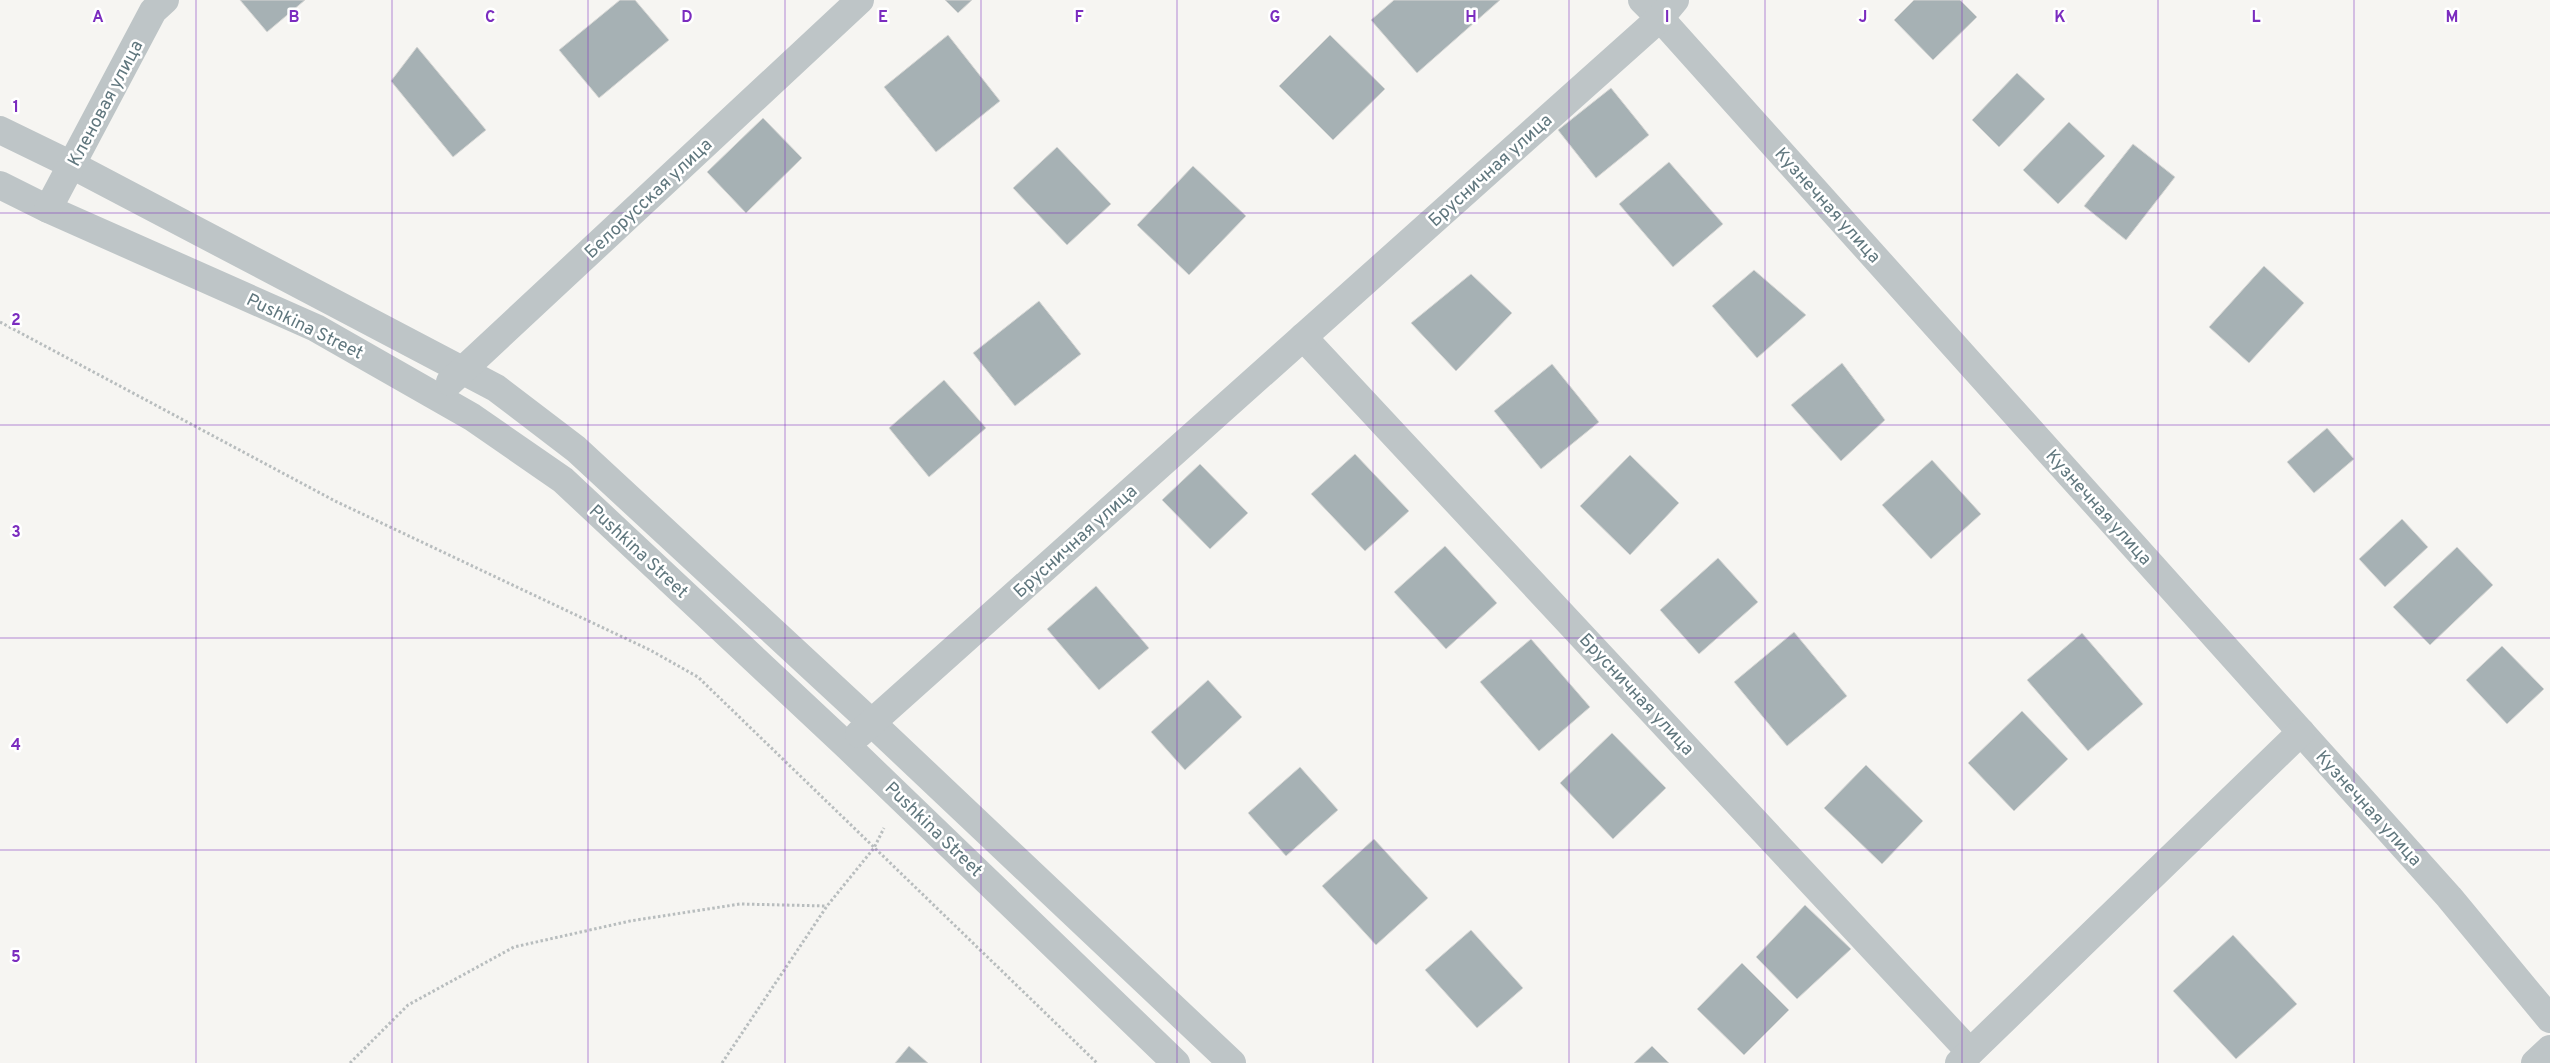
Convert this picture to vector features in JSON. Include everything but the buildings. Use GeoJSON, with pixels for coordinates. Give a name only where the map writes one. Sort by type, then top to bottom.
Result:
{"type":"FeatureCollection","features":[{"type":"Feature","properties":{"kind":"street","name":"Кленовая улица"},"geometry":{"type":"LineString","coordinates":[[48,209],[153,11],[165,0]]}},
{"type":"Feature","properties":{"kind":"street","name":"Белорусская улица"},"geometry":{"type":"LineString","coordinates":[[435,395],[860,0]]}},
{"type":"Feature","properties":{"kind":"street","name":"Брусничная улица"},"geometry":{"type":"LineString","coordinates":[[846,746],[1303,337],[1659,6]]}},
{"type":"Feature","properties":{"kind":"street","name":"Кузнечная улица"},"geometry":{"type":"LineString","coordinates":[[1659,6],[2449,897],[2550,1019]]}},
{"type":"Feature","properties":{"kind":"street"},"geometry":{"type":"LineString","coordinates":[[0,130],[72,165],[496,388],[576,449],[872,723],[1232,1063]]}},
{"type":"Feature","properties":{"kind":"street","name":"Pushkina Street"},"geometry":{"type":"LineString","coordinates":[[0,185],[48,209],[316,328],[472,417],[563,480],[846,746],[1176,1063]]}},
{"type":"Feature","properties":{"kind":"street","name":"Брусничная улица"},"geometry":{"type":"LineString","coordinates":[[1303,337],[1964,1058]]}},
{"type":"Feature","properties":{"kind":"street"},"geometry":{"type":"LineString","coordinates":[[1964,1058],[2301,732]]}},
{"type":"Feature","properties":{"kind":"street"},"geometry":{"type":"LineString","coordinates":[[2535,1063],[2550,1049]]}},
{"type":"Feature","properties":{"kind":"path"},"geometry":{"type":"LineString","coordinates":[[0,322],[335,501],[650,650],[698,677],[1097,1063]]}},
{"type":"Feature","properties":{"kind":"path"},"geometry":{"type":"LineString","coordinates":[[722,1063],[827,906],[874,848],[898,796]]}},
{"type":"Feature","properties":{"kind":"path"},"geometry":{"type":"LineString","coordinates":[[350,1063],[408,1005],[514,947],[630,921],[740,904],[827,906]]}}]}
